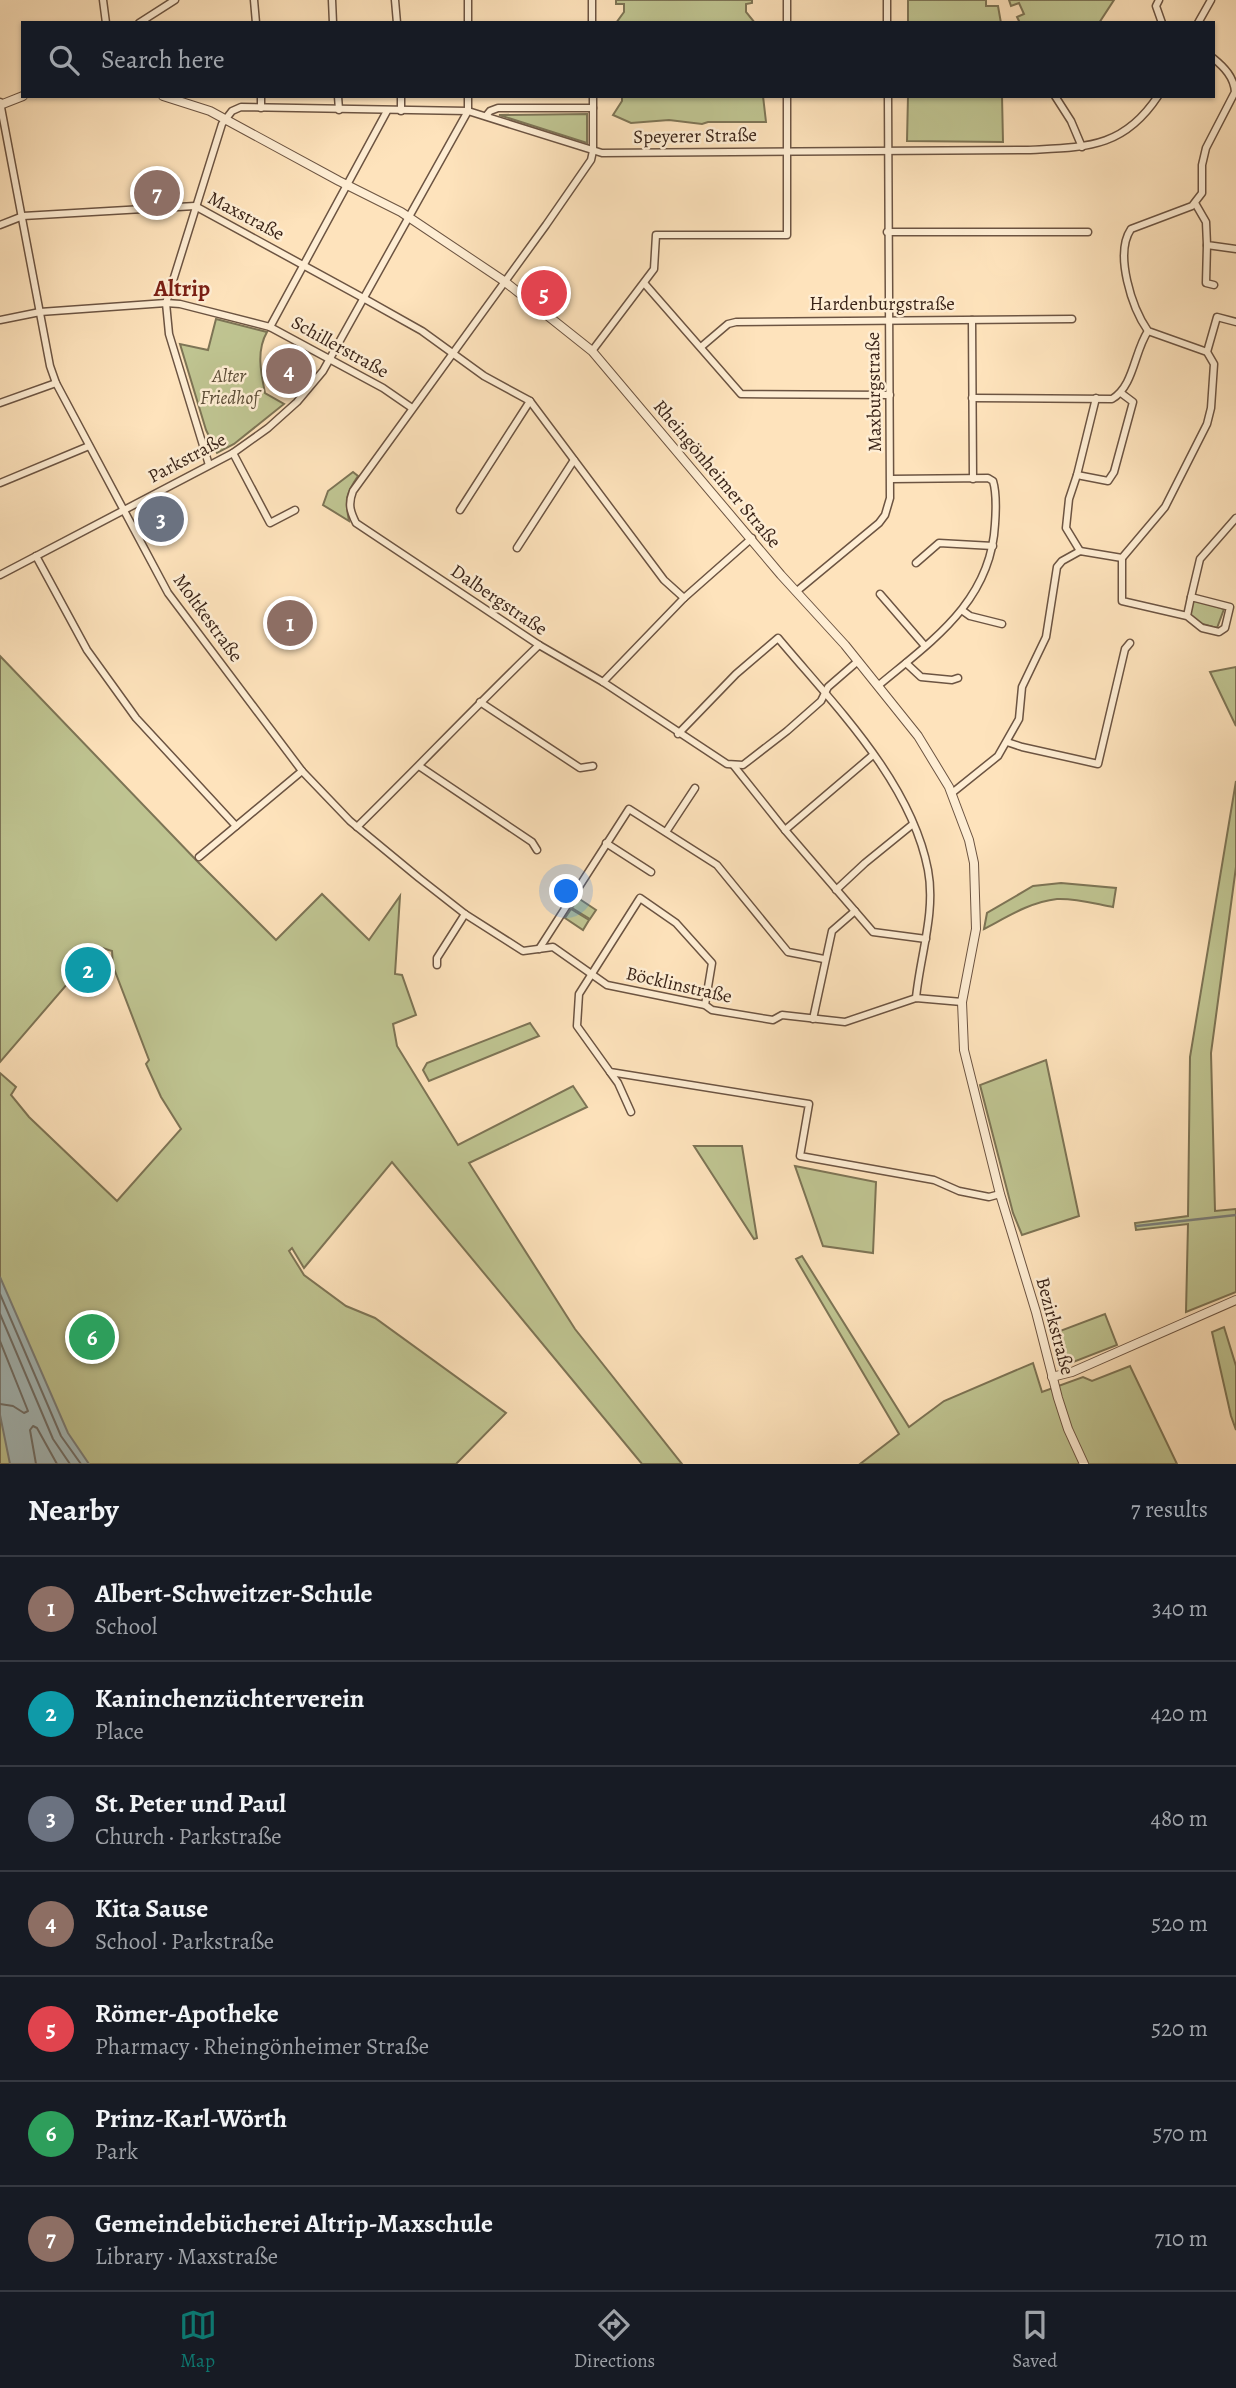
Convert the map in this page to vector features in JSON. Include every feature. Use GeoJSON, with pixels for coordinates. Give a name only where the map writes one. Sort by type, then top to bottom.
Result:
{"type":"FeatureCollection","features":[{"type":"Feature","properties":{"kind":"street"},"geometry":{"type":"LineString","coordinates":[[103,0],[106,21]]}},
{"type":"Feature","properties":{"kind":"street"},"geometry":{"type":"LineString","coordinates":[[142,21],[175,0]]}},
{"type":"Feature","properties":{"kind":"street"},"geometry":{"type":"LineString","coordinates":[[254,0],[256,21]]}},
{"type":"Feature","properties":{"kind":"street"},"geometry":{"type":"LineString","coordinates":[[332,0],[333,21]]}},
{"type":"Feature","properties":{"kind":"street"},"geometry":{"type":"LineString","coordinates":[[395,0],[397,21]]}},
{"type":"Feature","properties":{"kind":"street"},"geometry":{"type":"LineString","coordinates":[[468,0],[468,21]]}},
{"type":"Feature","properties":{"kind":"street"},"geometry":{"type":"LineString","coordinates":[[592,0],[592,21]]}},
{"type":"Feature","properties":{"kind":"street"},"geometry":{"type":"LineString","coordinates":[[787,0],[787,21]]}},
{"type":"Feature","properties":{"kind":"street"},"geometry":{"type":"LineString","coordinates":[[887,0],[887,21]]}},
{"type":"Feature","properties":{"kind":"street"},"geometry":{"type":"LineString","coordinates":[[1159,0],[1156,6],[1161,21]]}},
{"type":"Feature","properties":{"kind":"street"},"geometry":{"type":"LineString","coordinates":[[1199,21],[1211,0]]}},
{"type":"Feature","properties":{"kind":"street"},"geometry":{"type":"LineString","coordinates":[[1207,352],[1148,331],[1127,287],[1126,235],[1143,223],[1195,203],[1202,193],[1202,165],[1206,148],[1236,92],[1229,74],[1215,60]]}},
{"type":"Feature","properties":{"kind":"street"},"geometry":{"type":"LineString","coordinates":[[0,104],[21,97]]}},
{"type":"Feature","properties":{"kind":"street","name":"Rheingönheimer Straße"},"geometry":{"type":"LineString","coordinates":[[170,98],[226,119],[441,237],[503,281],[592,351],[878,685],[918,736],[952,793],[971,851],[976,901],[976,929],[962,1002]]}},
{"type":"Feature","properties":{"kind":"street"},"geometry":{"type":"LineString","coordinates":[[261,98],[261,108]]}},
{"type":"Feature","properties":{"kind":"street"},"geometry":{"type":"LineString","coordinates":[[338,98],[339,110]]}},
{"type":"Feature","properties":{"kind":"street"},"geometry":{"type":"LineString","coordinates":[[401,98],[401,111]]}},
{"type":"Feature","properties":{"kind":"street"},"geometry":{"type":"LineString","coordinates":[[468,98],[468,111]]}},
{"type":"Feature","properties":{"kind":"street"},"geometry":{"type":"LineString","coordinates":[[593,98],[593,151]]}},
{"type":"Feature","properties":{"kind":"street"},"geometry":{"type":"LineString","coordinates":[[592,351],[654,269],[656,235],[787,235],[787,98]]}},
{"type":"Feature","properties":{"kind":"street","name":"Maxburgstraße"},"geometry":{"type":"LineString","coordinates":[[797,591],[879,523],[890,498],[888,98]]}},
{"type":"Feature","properties":{"kind":"street"},"geometry":{"type":"LineString","coordinates":[[1056,98],[1071,121],[1082,148]]}},
{"type":"Feature","properties":{"kind":"street","name":"Speyerer Straße"},"geometry":{"type":"LineString","coordinates":[[226,119],[232,111],[241,107],[468,111],[602,153],[1082,148],[1118,136],[1156,98]]}},
{"type":"Feature","properties":{"kind":"street","name":"Moltkestraße"},"geometry":{"type":"LineString","coordinates":[[0,104],[50,366],[56,383],[167,593],[321,793],[357,827],[465,914]]}},
{"type":"Feature","properties":{"kind":"street"},"geometry":{"type":"LineString","coordinates":[[486,116],[498,108],[593,108]]}},
{"type":"Feature","properties":{"kind":"street"},"geometry":{"type":"LineString","coordinates":[[270,327],[387,111]]}},
{"type":"Feature","properties":{"kind":"street","name":"Parkstraße"},"geometry":{"type":"LineString","coordinates":[[0,575],[233,453],[268,428],[297,402],[331,360],[468,111]]}},
{"type":"Feature","properties":{"kind":"street"},"geometry":{"type":"LineString","coordinates":[[209,465],[169,334],[166,303],[195,206],[226,119]]}},
{"type":"Feature","properties":{"kind":"street","name":"Dalbergstraße"},"geometry":{"type":"LineString","coordinates":[[593,151],[582,174],[353,491],[350,510],[356,523],[539,645],[603,682],[717,760],[734,766]]}},
{"type":"Feature","properties":{"kind":"street"},"geometry":{"type":"LineString","coordinates":[[1195,203],[1206,222],[1206,283],[1214,285]]}},
{"type":"Feature","properties":{"kind":"street","name":"Maxstraße"},"geometry":{"type":"LineString","coordinates":[[0,225],[23,216],[195,206],[422,331],[484,376],[530,401]]}},
{"type":"Feature","properties":{"kind":"street"},"geometry":{"type":"LineString","coordinates":[[887,232],[1088,232]]}},
{"type":"Feature","properties":{"kind":"street"},"geometry":{"type":"LineString","coordinates":[[1207,245],[1236,249]]}},
{"type":"Feature","properties":{"kind":"street"},"geometry":{"type":"LineString","coordinates":[[644,283],[741,394],[890,396]]}},
{"type":"Feature","properties":{"kind":"street","name":"Schillerstraße"},"geometry":{"type":"LineString","coordinates":[[0,320],[40,312],[180,304],[270,327],[383,388],[412,408]]}},
{"type":"Feature","properties":{"kind":"street"},"geometry":{"type":"LineString","coordinates":[[1191,597],[1230,607],[1225,628],[1219,632],[1202,628],[1187,616],[1122,601],[1122,558],[1166,507],[1207,424],[1211,408],[1213,364],[1207,352],[1217,317],[1236,322]]}},
{"type":"Feature","properties":{"kind":"street"},"geometry":{"type":"LineString","coordinates":[[972,320],[973,479]]}},
{"type":"Feature","properties":{"kind":"street","name":"Hardenburgstraße"},"geometry":{"type":"LineString","coordinates":[[701,347],[728,324],[736,321],[1072,320]]}},
{"type":"Feature","properties":{"kind":"street"},"geometry":{"type":"LineString","coordinates":[[972,398],[1112,399],[1121,393],[1148,331]]}},
{"type":"Feature","properties":{"kind":"street"},"geometry":{"type":"LineString","coordinates":[[0,403],[56,383]]}},
{"type":"Feature","properties":{"kind":"street"},"geometry":{"type":"LineString","coordinates":[[1077,475],[1108,481],[1114,472],[1133,402],[1121,393]]}},
{"type":"Feature","properties":{"kind":"street"},"geometry":{"type":"LineString","coordinates":[[1080,551],[1066,527],[1069,499],[1096,398]]}},
{"type":"Feature","properties":{"kind":"street"},"geometry":{"type":"LineString","coordinates":[[460,510],[530,401],[664,580],[684,598]]}},
{"type":"Feature","properties":{"kind":"street"},"geometry":{"type":"LineString","coordinates":[[0,484],[89,446]]}},
{"type":"Feature","properties":{"kind":"street"},"geometry":{"type":"LineString","coordinates":[[233,453],[270,523],[295,510]]}},
{"type":"Feature","properties":{"kind":"street"},"geometry":{"type":"LineString","coordinates":[[517,548],[574,460]]}},
{"type":"Feature","properties":{"kind":"street"},"geometry":{"type":"LineString","coordinates":[[878,685],[962,611],[984,573],[993,546],[996,517],[995,484],[988,478],[891,479]]}},
{"type":"Feature","properties":{"kind":"street"},"geometry":{"type":"LineString","coordinates":[[1187,616],[1200,559],[1236,518]]}},
{"type":"Feature","properties":{"kind":"street"},"geometry":{"type":"LineString","coordinates":[[603,682],[684,598],[752,538]]}},
{"type":"Feature","properties":{"kind":"street"},"geometry":{"type":"LineString","coordinates":[[916,563],[939,544],[993,546]]}},
{"type":"Feature","properties":{"kind":"street"},"geometry":{"type":"LineString","coordinates":[[952,793],[998,756],[1020,719],[1022,687],[1046,637],[1057,568],[1062,561],[1080,551],[1122,558]]}},
{"type":"Feature","properties":{"kind":"street"},"geometry":{"type":"LineString","coordinates":[[36,556],[87,650],[136,718],[236,826]]}},
{"type":"Feature","properties":{"kind":"street"},"geometry":{"type":"LineString","coordinates":[[880,594],[925,646]]}},
{"type":"Feature","properties":{"kind":"street"},"geometry":{"type":"LineString","coordinates":[[962,611],[970,616],[1002,624]]}},
{"type":"Feature","properties":{"kind":"street"},"geometry":{"type":"LineString","coordinates":[[678,734],[736,674],[778,638],[873,755],[907,807],[928,871],[929,913],[916,998]]}},
{"type":"Feature","properties":{"kind":"street"},"geometry":{"type":"LineString","coordinates":[[1007,742],[1098,764],[1125,649],[1130,643]]}},
{"type":"Feature","properties":{"kind":"street"},"geometry":{"type":"LineString","coordinates":[[357,827],[539,645]]}},
{"type":"Feature","properties":{"kind":"street"},"geometry":{"type":"LineString","coordinates":[[734,766],[743,765],[787,731],[821,701],[828,687],[858,661]]}},
{"type":"Feature","properties":{"kind":"street"},"geometry":{"type":"LineString","coordinates":[[906,663],[921,677],[952,680],[958,678]]}},
{"type":"Feature","properties":{"kind":"street"},"geometry":{"type":"LineString","coordinates":[[480,702],[580,768],[593,766]]}},
{"type":"Feature","properties":{"kind":"street"},"geometry":{"type":"LineString","coordinates":[[785,830],[873,755]]}},
{"type":"Feature","properties":{"kind":"street"},"geometry":{"type":"LineString","coordinates":[[419,766],[532,842],[537,850]]}},
{"type":"Feature","properties":{"kind":"street"},"geometry":{"type":"LineString","coordinates":[[734,766],[873,932],[926,939]]}},
{"type":"Feature","properties":{"kind":"street"},"geometry":{"type":"LineString","coordinates":[[200,857],[302,771]]}},
{"type":"Feature","properties":{"kind":"street"},"geometry":{"type":"LineString","coordinates":[[666,832],[695,788]]}},
{"type":"Feature","properties":{"kind":"street"},"geometry":{"type":"LineString","coordinates":[[539,949],[629,809],[717,865],[788,952],[824,959]]}},
{"type":"Feature","properties":{"kind":"street"},"geometry":{"type":"LineString","coordinates":[[836,890],[913,824]]}},
{"type":"Feature","properties":{"kind":"street"},"geometry":{"type":"LineString","coordinates":[[606,844],[651,873]]}},
{"type":"Feature","properties":{"kind":"street"},"geometry":{"type":"LineString","coordinates":[[631,1112],[618,1083],[577,1026],[579,994],[640,898],[676,923],[712,963],[705,1005]]}},
{"type":"Feature","properties":{"kind":"street"},"geometry":{"type":"LineString","coordinates":[[813,1019],[831,931],[855,911]]}},
{"type":"Feature","properties":{"kind":"street"},"geometry":{"type":"LineString","coordinates":[[437,965],[437,958],[465,914]]}},
{"type":"Feature","properties":{"kind":"street","name":"Böcklinstraße"},"geometry":{"type":"LineString","coordinates":[[465,914],[523,951],[553,947],[607,985],[705,1005],[712,1010],[773,1020],[782,1015],[845,1022],[916,998],[962,1002]]}},
{"type":"Feature","properties":{"kind":"street","name":"Bezirkstraße"},"geometry":{"type":"LineString","coordinates":[[962,1002],[964,1050],[1000,1194],[1068,1429],[1084,1464]]}},
{"type":"Feature","properties":{"kind":"street"},"geometry":{"type":"LineString","coordinates":[[610,1072],[808,1104],[800,1156],[934,1180],[959,1191],[989,1197],[1000,1194]]}},
{"type":"Feature","properties":{"kind":"street"},"geometry":{"type":"LineString","coordinates":[[1052,1377],[1072,1373],[1236,1300]]}},
{"type":"Feature","properties":{"kind":"green space"},"geometry":{"type":"Polygon","coordinates":[[[616,0],[752,0],[752,3],[746,4],[746,12],[753,21],[617,21],[624,12],[624,4],[616,4],[616,0]]]}},
{"type":"Feature","properties":{"kind":"green space"},"geometry":{"type":"Polygon","coordinates":[[[908,0],[986,0],[986,6],[998,6],[1001,21],[908,21],[908,0]]]}},
{"type":"Feature","properties":{"kind":"green space"},"geometry":{"type":"Polygon","coordinates":[[[1009,0],[1114,0],[1100,21],[1019,21],[1017,17],[1024,14],[1019,3],[1011,6],[1009,0]]]}},
{"type":"Feature","properties":{"kind":"green space"},"geometry":{"type":"Polygon","coordinates":[[[622,98],[763,98],[766,122],[702,124],[669,120],[631,123],[613,115],[622,98]]]}},
{"type":"Feature","properties":{"kind":"green space"},"geometry":{"type":"Polygon","coordinates":[[[908,98],[1002,98],[1003,142],[907,141],[908,98]]]}},
{"type":"Feature","properties":{"kind":"green space"},"geometry":{"type":"Polygon","coordinates":[[[587,114],[587,143],[499,115],[587,114]]]}},
{"type":"Feature","properties":{"kind":"green space","name":"Alter Friedhof"},"geometry":{"type":"Polygon","coordinates":[[[216,319],[267,332],[260,354],[265,393],[284,404],[234,444],[217,453],[206,430],[180,344],[208,350],[216,319]]]}},
{"type":"Feature","properties":{"kind":"green space"},"geometry":{"type":"Polygon","coordinates":[[[353,472],[358,476],[347,498],[349,521],[323,505],[328,491],[353,472]]]}},
{"type":"Feature","properties":{"kind":"green space"},"geometry":{"type":"Polygon","coordinates":[[[1192,599],[1224,609],[1217,628],[1199,623],[1188,615],[1192,599]]]}},
{"type":"Feature","properties":{"kind":"green space"},"geometry":{"type":"Polygon","coordinates":[[[0,656],[276,940],[322,894],[369,940],[400,896],[395,974],[402,975],[416,1015],[393,1024],[397,1046],[458,1145],[573,1086],[587,1107],[469,1163],[575,1329],[682,1464],[642,1464],[392,1162],[304,1268],[292,1248],[289,1251],[304,1275],[346,1306],[375,1318],[506,1413],[456,1464],[0,1464],[0,1073],[16,1087],[11,1095],[29,1117],[117,1201],[181,1129],[161,1097],[146,1064],[149,1060],[113,966],[112,951],[99,947],[0,1062],[0,656]]]}},
{"type":"Feature","properties":{"kind":"green space"},"geometry":{"type":"Polygon","coordinates":[[[1236,667],[1236,726],[1210,672],[1236,667]]]}},
{"type":"Feature","properties":{"kind":"green space"},"geometry":{"type":"Polygon","coordinates":[[[1236,781],[1236,867],[1211,1053],[1215,1211],[1236,1209],[1236,1292],[1186,1312],[1188,1224],[1136,1230],[1135,1223],[1188,1216],[1190,1057],[1236,781]]]}},
{"type":"Feature","properties":{"kind":"green space"},"geometry":{"type":"Polygon","coordinates":[[[1061,883],[1116,888],[1113,907],[1057,899],[1037,903],[984,929],[987,913],[1033,886],[1061,883]]]}},
{"type":"Feature","properties":{"kind":"green space"},"geometry":{"type":"Polygon","coordinates":[[[578,898],[596,910],[590,919],[572,908],[578,898]]]}},
{"type":"Feature","properties":{"kind":"green space"},"geometry":{"type":"Polygon","coordinates":[[[571,909],[589,920],[583,930],[565,918],[571,909]]]}},
{"type":"Feature","properties":{"kind":"green space"},"geometry":{"type":"Polygon","coordinates":[[[530,1023],[539,1036],[429,1081],[423,1070],[427,1063],[530,1023]]]}},
{"type":"Feature","properties":{"kind":"green space"},"geometry":{"type":"Polygon","coordinates":[[[1046,1060],[1079,1216],[1022,1235],[1013,1213],[980,1085],[1046,1060]]]}},
{"type":"Feature","properties":{"kind":"green space"},"geometry":{"type":"Polygon","coordinates":[[[694,1146],[742,1146],[757,1238],[754,1239],[694,1146]]]}},
{"type":"Feature","properties":{"kind":"green space"},"geometry":{"type":"Polygon","coordinates":[[[795,1166],[876,1182],[873,1253],[823,1246],[795,1166]]]}},
{"type":"Feature","properties":{"kind":"green space"},"geometry":{"type":"Polygon","coordinates":[[[802,1256],[909,1427],[944,1401],[1033,1363],[1042,1392],[1083,1377],[1092,1381],[1130,1366],[1177,1464],[860,1464],[899,1434],[796,1259],[802,1256]]]}},
{"type":"Feature","properties":{"kind":"green space"},"geometry":{"type":"Polygon","coordinates":[[[1105,1314],[1117,1345],[1063,1366],[1052,1334],[1105,1314]]]}},
{"type":"Feature","properties":{"kind":"green space"},"geometry":{"type":"Polygon","coordinates":[[[1224,1327],[1236,1366],[1236,1430],[1212,1332],[1224,1327]]]}},
{"type":"Feature","properties":{"kind":"water"},"geometry":{"type":"Polygon","coordinates":[[[0,1277],[68,1433],[89,1464],[10,1464],[0,1415],[0,1277]]]}},
{"type":"Feature","properties":{"kind":"waterway"},"geometry":{"type":"LineString","coordinates":[[1137,1226],[1236,1215]]}},
{"type":"Feature","properties":{"kind":"place","name":"Gemeindebücherei Altrip-Maxschule"},"geometry":{"type":"Point","coordinates":[157,193]}},
{"type":"Feature","properties":{"kind":"place","name":"Römer-Apotheke"},"geometry":{"type":"Point","coordinates":[544,293]}},
{"type":"Feature","properties":{"kind":"place","name":"Kita Sause"},"geometry":{"type":"Point","coordinates":[289,371]}},
{"type":"Feature","properties":{"kind":"place","name":"St. Peter und Paul"},"geometry":{"type":"Point","coordinates":[161,519]}},
{"type":"Feature","properties":{"kind":"place","name":"Albert-Schweitzer-Schule"},"geometry":{"type":"Point","coordinates":[290,623]}},
{"type":"Feature","properties":{"kind":"place","name":"Kaninchenzüchterverein"},"geometry":{"type":"Point","coordinates":[88,970]}},
{"type":"Feature","properties":{"kind":"place","name":"Prinz-Karl-Wörth"},"geometry":{"type":"Point","coordinates":[92,1337]}},
{"type":"Feature","properties":{"kind":"district","name":"Altrip"},"geometry":{"type":"Point","coordinates":[182,288]}}]}
